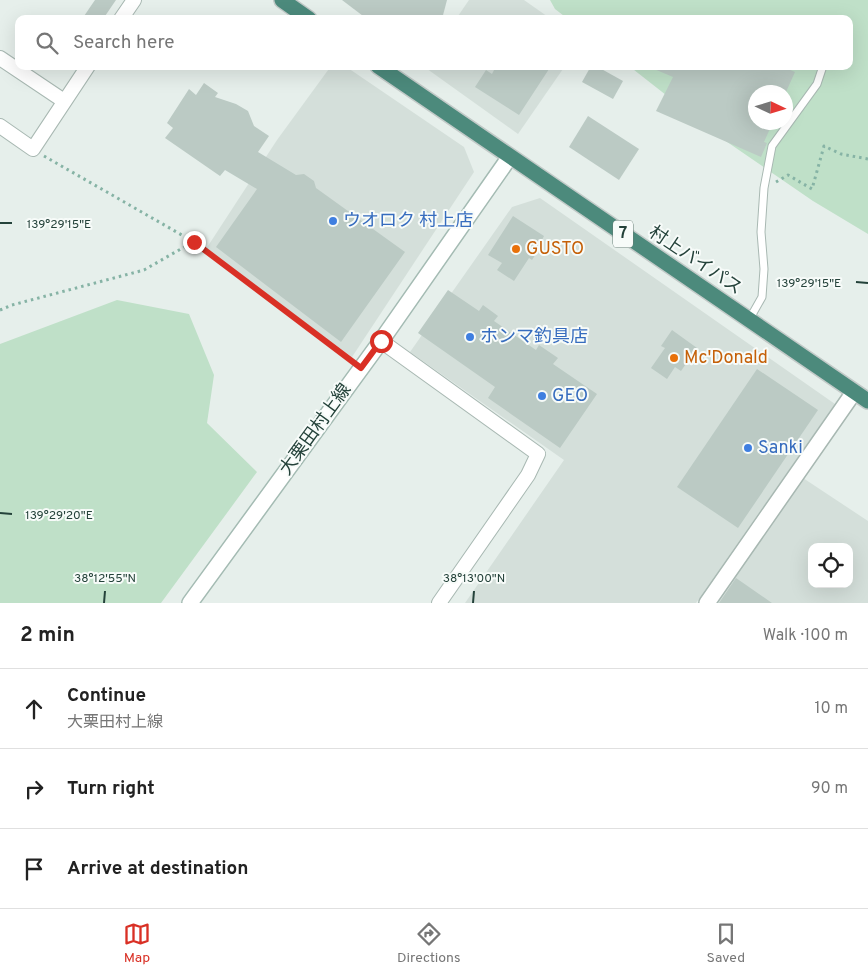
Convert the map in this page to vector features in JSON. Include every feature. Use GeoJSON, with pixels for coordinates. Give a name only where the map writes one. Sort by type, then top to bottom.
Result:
{"type":"FeatureCollection","features":[{"type":"Feature","properties":{"kind":"highway"},"geometry":{"type":"LineString","coordinates":[[282,0],[303,15]]}},
{"type":"Feature","properties":{"kind":"highway","name":"村上バイパス"},"geometry":{"type":"LineString","coordinates":[[384,70],[868,401]]}},
{"type":"Feature","properties":{"kind":"main road","name":"大栗田村上線"},"geometry":{"type":"LineString","coordinates":[[190,603],[381,341],[510,158]]}},
{"type":"Feature","properties":{"kind":"main road"},"geometry":{"type":"LineString","coordinates":[[707,603],[854,392]]}},
{"type":"Feature","properties":{"kind":"street"},"geometry":{"type":"LineString","coordinates":[[124,15],[134,0]]}},
{"type":"Feature","properties":{"kind":"street"},"geometry":{"type":"LineString","coordinates":[[0,58],[15,68]]}},
{"type":"Feature","properties":{"kind":"street"},"geometry":{"type":"LineString","coordinates":[[18,70],[64,101]]}},
{"type":"Feature","properties":{"kind":"street"},"geometry":{"type":"LineString","coordinates":[[0,126],[32,149],[85,70]]}},
{"type":"Feature","properties":{"kind":"street"},"geometry":{"type":"LineString","coordinates":[[381,341],[538,454],[528,475],[439,603]]}},
{"type":"Feature","properties":{"kind":"lane"},"geometry":{"type":"LineString","coordinates":[[749,320],[762,297],[764,269],[761,232],[764,188],[772,146],[817,84],[822,70]]}},
{"type":"Feature","properties":{"kind":"path"},"geometry":{"type":"LineString","coordinates":[[764,188],[788,175],[812,189],[824,146],[841,154],[868,159]]}},
{"type":"Feature","properties":{"kind":"path"},"geometry":{"type":"LineString","coordinates":[[32,149],[194,242],[361,368]]}},
{"type":"Feature","properties":{"kind":"path"},"geometry":{"type":"LineString","coordinates":[[0,310],[12,305],[144,270],[194,242]]}},
{"type":"Feature","properties":{"kind":"shaded area"},"geometry":{"type":"Polygon","coordinates":[[[469,0],[524,0],[545,15],[459,15],[469,0]]]}},
{"type":"Feature","properties":{"kind":"shaded area","name":"ウオロク 村上店"},"geometry":{"type":"Polygon","coordinates":[[[328,70],[351,70],[464,147],[474,172],[352,357],[206,249],[277,140],[328,70]]]}},
{"type":"Feature","properties":{"kind":"shaded area"},"geometry":{"type":"Polygon","coordinates":[[[429,70],[562,70],[518,134],[429,70]]]}},
{"type":"Feature","properties":{"kind":"shaded area"},"geometry":{"type":"Polygon","coordinates":[[[540,198],[835,404],[696,603],[465,603],[564,460],[410,352],[512,207],[540,198]]]}},
{"type":"Feature","properties":{"kind":"shaded area"},"geometry":{"type":"Polygon","coordinates":[[[803,478],[868,521],[868,603],[714,603],[803,478]]]}},
{"type":"Feature","properties":{"kind":"green space"},"geometry":{"type":"Polygon","coordinates":[[[550,0],[868,0],[868,234],[813,201],[717,135],[634,70],[853,70],[853,15],[563,15],[555,9],[550,0]]]}},
{"type":"Feature","properties":{"kind":"green space"},"geometry":{"type":"Polygon","coordinates":[[[117,300],[189,314],[214,375],[207,423],[257,472],[161,603],[0,603],[0,344],[117,300]]]}},
{"type":"Feature","properties":{"kind":"building"},"geometry":{"type":"Polygon","coordinates":[[[95,0],[116,0],[106,15],[85,15],[95,0]]]}},
{"type":"Feature","properties":{"kind":"building"},"geometry":{"type":"Polygon","coordinates":[[[342,0],[447,0],[443,15],[362,15],[342,0]]]}},
{"type":"Feature","properties":{"kind":"building"},"geometry":{"type":"Polygon","coordinates":[[[486,70],[492,74],[494,70],[548,70],[519,115],[475,87],[486,70]]]}},
{"type":"Feature","properties":{"kind":"building"},"geometry":{"type":"Polygon","coordinates":[[[589,70],[603,70],[623,81],[613,99],[582,82],[589,70]]]}},
{"type":"Feature","properties":{"kind":"building"},"geometry":{"type":"Polygon","coordinates":[[[656,70],[790,70],[795,72],[789,85],[748,85],[748,130],[769,130],[764,142],[767,143],[761,157],[656,111],[673,77],[656,70]]]}},
{"type":"Feature","properties":{"kind":"building"},"geometry":{"type":"Polygon","coordinates":[[[204,83],[218,93],[215,97],[236,104],[248,111],[254,126],[269,136],[258,152],[296,175],[304,174],[314,181],[316,188],[405,252],[341,342],[216,247],[257,189],[225,170],[220,176],[165,138],[173,128],[167,123],[189,89],[196,95],[204,83]]]}},
{"type":"Feature","properties":{"kind":"building"},"geometry":{"type":"Polygon","coordinates":[[[588,116],[639,149],[619,180],[569,147],[588,116]]]}},
{"type":"Feature","properties":{"kind":"building","name":"GUSTO"},"geometry":{"type":"Polygon","coordinates":[[[513,216],[544,236],[541,242],[543,243],[532,260],[529,258],[514,281],[497,270],[502,263],[488,255],[513,216]]]}},
{"type":"Feature","properties":{"kind":"building"},"geometry":{"type":"Polygon","coordinates":[[[448,290],[479,311],[483,305],[498,316],[494,321],[536,350],[539,345],[558,358],[553,364],[597,394],[560,448],[488,398],[495,387],[418,333],[448,290]]]}},
{"type":"Feature","properties":{"kind":"building","name":"Mc'Donald"},"geometry":{"type":"Polygon","coordinates":[[[672,330],[697,348],[681,371],[675,367],[667,379],[651,368],[665,348],[661,346],[672,330]]]}},
{"type":"Feature","properties":{"kind":"building","name":"Sanki"},"geometry":{"type":"Polygon","coordinates":[[[757,369],[818,410],[738,528],[677,487],[757,369]]]}},
{"type":"Feature","properties":{"kind":"building"},"geometry":{"type":"Polygon","coordinates":[[[736,578],[772,603],[719,603],[736,578]]]}},
{"type":"Feature","properties":{"kind":"place","name":"ウオロク 村上店"},"geometry":{"type":"Point","coordinates":[333,221]}},
{"type":"Feature","properties":{"kind":"place","name":"GUSTO"},"geometry":{"type":"Point","coordinates":[516,249]}},
{"type":"Feature","properties":{"kind":"place","name":"ホンマ釣具店"},"geometry":{"type":"Point","coordinates":[470,337]}},
{"type":"Feature","properties":{"kind":"place","name":"Mc'Donald"},"geometry":{"type":"Point","coordinates":[674,358]}},
{"type":"Feature","properties":{"kind":"place","name":"GEO"},"geometry":{"type":"Point","coordinates":[542,396]}},
{"type":"Feature","properties":{"kind":"place","name":"Sanki"},"geometry":{"type":"Point","coordinates":[748,448]}},
{"type":"Feature","properties":{"kind":"route"},"geometry":{"type":"LineString","coordinates":[[194,242],[361,368],[381,341]]}}]}
